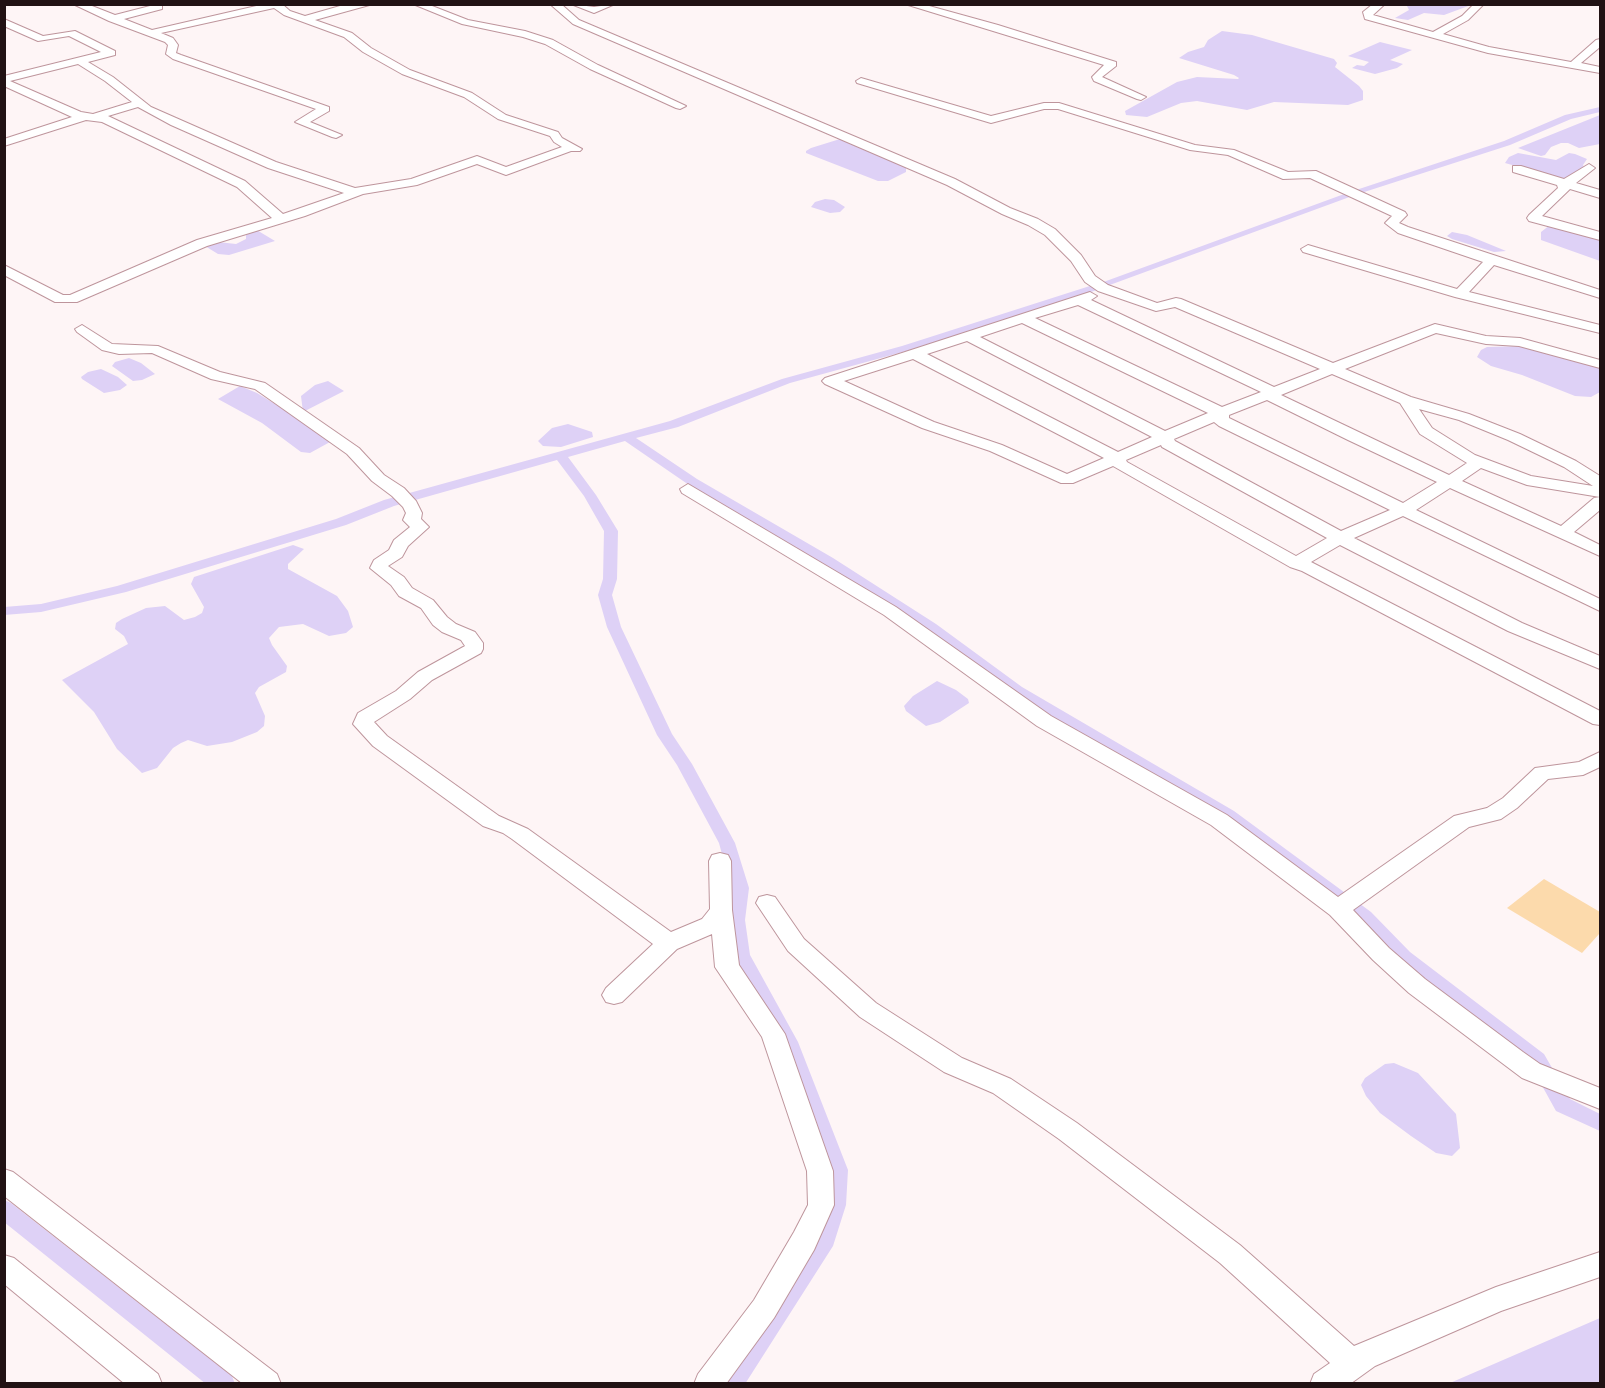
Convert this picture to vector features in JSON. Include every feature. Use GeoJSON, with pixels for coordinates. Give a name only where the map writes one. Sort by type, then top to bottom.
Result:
{"type":"FeatureCollection","features":[{"type":"Feature","properties":{"kind":"street"},"geometry":{"type":"LineString","coordinates":[[77,4],[172,42],[171,54],[177,57],[325,109],[301,122],[336,135]]}},
{"type":"Feature","properties":{"kind":"street"},"geometry":{"type":"LineString","coordinates":[[112,19],[159,7],[153,4]]}},
{"type":"Feature","properties":{"kind":"street"},"geometry":{"type":"LineString","coordinates":[[306,20],[349,7],[369,4]]}},
{"type":"Feature","properties":{"kind":"street"},"geometry":{"type":"LineString","coordinates":[[417,4],[465,22],[525,34],[549,42],[594,67],[680,106]]}},
{"type":"Feature","properties":{"kind":"street"},"geometry":{"type":"LineString","coordinates":[[575,4],[594,10],[611,4]]}},
{"type":"Feature","properties":{"kind":"street"},"geometry":{"type":"LineString","coordinates":[[909,4],[994,27],[1109,63],[1113,66],[1099,74],[1098,79],[1141,97]]}},
{"type":"Feature","properties":{"kind":"street"},"geometry":{"type":"LineString","coordinates":[[1381,4],[1368,12],[1368,16],[1496,52],[1600,70]]}},
{"type":"Feature","properties":{"kind":"street"},"geometry":{"type":"LineString","coordinates":[[1436,34],[1465,18],[1480,4]]}},
{"type":"Feature","properties":{"kind":"street"},"geometry":{"type":"LineString","coordinates":[[4,269],[65,301],[104,287],[202,243],[357,193],[413,182],[477,160],[507,171],[574,148],[558,141],[554,134],[502,117],[468,95],[406,72],[367,50],[348,35],[287,13],[276,5],[150,33]]}},
{"type":"Feature","properties":{"kind":"street"},"geometry":{"type":"LineString","coordinates":[[560,5],[600,25],[728,76],[980,184]]}},
{"type":"Feature","properties":{"kind":"street"},"geometry":{"type":"LineString","coordinates":[[560,5],[576,22],[951,182],[1006,211],[1033,222],[1050,232],[1076,258],[1090,279],[1107,290],[1156,307],[1176,302],[1406,400],[1453,413],[1514,437],[1570,464],[1600,483]]}},
{"type":"Feature","properties":{"kind":"street"},"geometry":{"type":"LineString","coordinates":[[4,22],[42,39],[71,33],[111,53],[4,81]]}},
{"type":"Feature","properties":{"kind":"street"},"geometry":{"type":"LineString","coordinates":[[1572,66],[1600,42]]}},
{"type":"Feature","properties":{"kind":"street"},"geometry":{"type":"LineString","coordinates":[[80,61],[165,119],[257,160],[357,193]]}},
{"type":"Feature","properties":{"kind":"street"},"geometry":{"type":"LineString","coordinates":[[4,81],[44,101],[91,116],[241,184],[261,199],[281,219]]}},
{"type":"Feature","properties":{"kind":"street"},"geometry":{"type":"LineString","coordinates":[[861,81],[991,120],[1044,106],[1059,106],[1194,148],[1230,152],[1287,176],[1312,174],[1401,215],[1391,223],[1403,230],[1600,294]]}},
{"type":"Feature","properties":{"kind":"street"},"geometry":{"type":"LineString","coordinates":[[4,143],[141,103]]}},
{"type":"Feature","properties":{"kind":"street"},"geometry":{"type":"LineString","coordinates":[[1589,168],[1562,184],[1564,189],[1533,218],[1600,236]]}},
{"type":"Feature","properties":{"kind":"street"},"geometry":{"type":"LineString","coordinates":[[1517,169],[1600,194]]}},
{"type":"Feature","properties":{"kind":"street"},"geometry":{"type":"LineString","coordinates":[[1308,249],[1460,294],[1600,329]]}},
{"type":"Feature","properties":{"kind":"street"},"geometry":{"type":"LineString","coordinates":[[1460,294],[1491,261],[1488,259]]}},
{"type":"Feature","properties":{"kind":"street"},"geometry":{"type":"LineString","coordinates":[[1107,290],[830,381],[928,426],[996,448],[1067,480],[1221,413],[1437,327],[1477,338],[1520,342],[1600,364]]}},
{"type":"Feature","properties":{"kind":"street"},"geometry":{"type":"LineString","coordinates":[[1079,300],[1273,392]]}},
{"type":"Feature","properties":{"kind":"street"},"geometry":{"type":"LineString","coordinates":[[1023,318],[1221,413]]}},
{"type":"Feature","properties":{"kind":"street"},"geometry":{"type":"LineString","coordinates":[[82,329],[107,347],[119,350],[153,349],[216,376],[253,383],[342,441],[378,478],[404,498],[414,513],[412,520],[420,527],[400,544],[396,553],[380,564],[379,568],[398,581],[405,592],[427,604],[440,621],[468,636],[474,643],[474,649],[425,676],[403,695],[365,718],[363,724],[380,741],[460,800],[491,821],[511,828],[669,943]]}},
{"type":"Feature","properties":{"kind":"street"},"geometry":{"type":"LineString","coordinates":[[968,336],[1166,438],[1168,444],[1340,538],[1515,627],[1600,663]]}},
{"type":"Feature","properties":{"kind":"street"},"geometry":{"type":"LineString","coordinates":[[913,353],[1117,458],[1120,465],[1296,563],[1308,567],[1600,719]]}},
{"type":"Feature","properties":{"kind":"street"},"geometry":{"type":"LineString","coordinates":[[1273,392],[1273,397],[1277,400],[1600,551]]}},
{"type":"Feature","properties":{"kind":"street"},"geometry":{"type":"LineString","coordinates":[[1406,400],[1426,431],[1453,450],[1478,463],[1544,484],[1600,492]]}},
{"type":"Feature","properties":{"kind":"street"},"geometry":{"type":"LineString","coordinates":[[1221,413],[1221,420],[1225,423],[1406,509],[1600,606]]}},
{"type":"Feature","properties":{"kind":"street"},"geometry":{"type":"LineString","coordinates":[[1296,563],[1340,538],[1406,509],[1478,463]]}},
{"type":"Feature","properties":{"kind":"street"},"geometry":{"type":"LineString","coordinates":[[688,489],[890,611],[1044,721],[1219,820],[1338,909],[1381,954],[1417,986],[1514,1059],[1531,1071],[1600,1099]]}},
{"type":"Feature","properties":{"kind":"street"},"geometry":{"type":"LineString","coordinates":[[1563,533],[1600,502]]}},
{"type":"Feature","properties":{"kind":"street"},"geometry":{"type":"LineString","coordinates":[[1338,909],[1462,821],[1493,814],[1510,803],[1542,773],[1584,768],[1600,759]]}},
{"type":"Feature","properties":{"kind":"street"},"geometry":{"type":"LineString","coordinates":[[708,1383],[764,1309],[804,1241],[821,1205],[820,1171],[773,1034],[727,967],[721,910],[720,861]]}},
{"type":"Feature","properties":{"kind":"street"},"geometry":{"type":"LineString","coordinates":[[767,903],[796,945],[868,1010],[953,1065],[1002,1086],[1068,1131],[1230,1254],[1353,1364]]}},
{"type":"Feature","properties":{"kind":"street"},"geometry":{"type":"LineString","coordinates":[[614,995],[669,943],[710,925],[721,910]]}},
{"type":"Feature","properties":{"kind":"street"},"geometry":{"type":"LineString","coordinates":[[4,1180],[267,1383]]}},
{"type":"Feature","properties":{"kind":"street"},"geometry":{"type":"LineString","coordinates":[[1324,1383],[1365,1356],[1496,1300],[1600,1264]]}},
{"type":"Feature","properties":{"kind":"street"},"geometry":{"type":"LineString","coordinates":[[4,1267],[148,1383]]}},
{"type":"Feature","properties":{"kind":"shaded area"},"geometry":{"type":"Polygon","coordinates":[[[1471,4],[1444,15],[1424,13],[1408,20],[1395,18],[1409,10],[1407,6],[1471,4]]]}},
{"type":"Feature","properties":{"kind":"shaded area"},"geometry":{"type":"Polygon","coordinates":[[[1222,31],[1252,35],[1334,59],[1337,63],[1335,67],[1363,91],[1363,100],[1348,105],[1274,102],[1247,110],[1197,101],[1181,103],[1147,117],[1126,115],[1125,111],[1177,82],[1197,77],[1238,79],[1234,75],[1179,58],[1188,52],[1204,47],[1208,40],[1222,31]]]}},
{"type":"Feature","properties":{"kind":"shaded area"},"geometry":{"type":"Polygon","coordinates":[[[1380,42],[1412,50],[1390,60],[1403,64],[1397,68],[1375,74],[1352,68],[1357,65],[1364,66],[1369,62],[1348,56],[1380,42]]]}},
{"type":"Feature","properties":{"kind":"shaded area"},"geometry":{"type":"Polygon","coordinates":[[[1600,115],[1600,144],[1579,148],[1568,143],[1561,143],[1551,147],[1545,155],[1541,156],[1518,148],[1600,115]]]}},
{"type":"Feature","properties":{"kind":"shaded area"},"geometry":{"type":"Polygon","coordinates":[[[840,139],[906,166],[906,172],[888,181],[878,181],[806,153],[811,148],[840,139]]]}},
{"type":"Feature","properties":{"kind":"shaded area"},"geometry":{"type":"Polygon","coordinates":[[[1518,153],[1556,160],[1569,153],[1587,159],[1584,167],[1572,177],[1562,179],[1505,163],[1509,157],[1518,153]]]}},
{"type":"Feature","properties":{"kind":"shaded area"},"geometry":{"type":"Polygon","coordinates":[[[825,199],[834,200],[845,207],[840,212],[830,213],[811,207],[815,202],[825,199]]]}},
{"type":"Feature","properties":{"kind":"shaded area"},"geometry":{"type":"Polygon","coordinates":[[[1550,225],[1600,237],[1600,261],[1541,240],[1541,232],[1550,225]]]}},
{"type":"Feature","properties":{"kind":"shaded area"},"geometry":{"type":"Polygon","coordinates":[[[255,229],[275,241],[229,255],[218,254],[205,246],[218,242],[236,244],[246,239],[246,233],[255,229]]]}},
{"type":"Feature","properties":{"kind":"shaded area"},"geometry":{"type":"Polygon","coordinates":[[[1452,232],[1467,235],[1506,251],[1494,252],[1452,239],[1447,236],[1452,232]]]}},
{"type":"Feature","properties":{"kind":"shaded area"},"geometry":{"type":"Polygon","coordinates":[[[1521,346],[1600,367],[1600,392],[1591,397],[1575,396],[1522,375],[1491,366],[1477,357],[1481,350],[1487,347],[1521,346]]]}},
{"type":"Feature","properties":{"kind":"shaded area"},"geometry":{"type":"Polygon","coordinates":[[[129,358],[141,363],[155,374],[133,381],[112,366],[115,362],[129,358]]]}},
{"type":"Feature","properties":{"kind":"shaded area"},"geometry":{"type":"Polygon","coordinates":[[[101,369],[118,377],[127,385],[120,390],[104,393],[81,377],[88,372],[101,369]]]}},
{"type":"Feature","properties":{"kind":"shaded area"},"geometry":{"type":"Polygon","coordinates":[[[328,381],[344,391],[303,412],[301,396],[315,385],[328,381]]]}},
{"type":"Feature","properties":{"kind":"shaded area"},"geometry":{"type":"Polygon","coordinates":[[[240,386],[257,393],[288,412],[330,442],[310,453],[301,452],[262,423],[218,399],[240,386]]]}},
{"type":"Feature","properties":{"kind":"shaded area"},"geometry":{"type":"Polygon","coordinates":[[[568,424],[592,432],[593,437],[561,447],[543,446],[538,441],[552,428],[568,424]]]}},
{"type":"Feature","properties":{"kind":"shaded area"},"geometry":{"type":"Polygon","coordinates":[[[293,545],[304,549],[288,564],[288,569],[337,596],[348,611],[353,627],[346,633],[329,636],[303,624],[279,627],[269,638],[287,666],[286,672],[259,687],[255,693],[265,716],[264,726],[257,732],[232,742],[207,746],[188,740],[173,748],[157,768],[142,773],[117,749],[94,712],[62,680],[128,644],[124,636],[115,629],[116,623],[122,619],[146,608],[165,606],[184,620],[195,617],[202,613],[204,607],[191,584],[194,577],[293,545]]]}},
{"type":"Feature","properties":{"kind":"shaded area"},"geometry":{"type":"Polygon","coordinates":[[[937,681],[956,690],[968,699],[969,703],[940,722],[926,726],[906,711],[904,706],[913,696],[937,681]]]}},
{"type":"Feature","properties":{"kind":"shaded area"},"geometry":{"type":"Polygon","coordinates":[[[1544,879],[1600,912],[1600,933],[1582,953],[1507,908],[1544,879]]]}},
{"type":"Feature","properties":{"kind":"shaded area"},"geometry":{"type":"Polygon","coordinates":[[[1394,1063],[1418,1073],[1456,1114],[1460,1148],[1452,1156],[1436,1153],[1411,1136],[1380,1113],[1366,1096],[1361,1085],[1365,1078],[1385,1064],[1394,1063]]]}},
{"type":"Feature","properties":{"kind":"shaded area"},"geometry":{"type":"Polygon","coordinates":[[[1600,1318],[1600,1383],[1450,1383],[1600,1318]]]}},
{"type":"Feature","properties":{"kind":"waterway"},"geometry":{"type":"LineString","coordinates":[[1357,193],[1507,143],[1568,117],[1600,110]]}},
{"type":"Feature","properties":{"kind":"waterway"},"geometry":{"type":"LineString","coordinates":[[1103,284],[1350,195]]}},
{"type":"Feature","properties":{"kind":"waterway"},"geometry":{"type":"LineString","coordinates":[[626,437],[674,424],[786,381],[906,348],[1093,288]]}},
{"type":"Feature","properties":{"kind":"waterway"},"geometry":{"type":"LineString","coordinates":[[560,455],[626,437]]}},
{"type":"Feature","properties":{"kind":"waterway"},"geometry":{"type":"LineString","coordinates":[[626,437],[693,482],[828,561],[931,627],[1017,690],[1228,815],[1365,917],[1404,957],[1537,1059],[1563,1105],[1600,1123]]}},
{"type":"Feature","properties":{"kind":"waterway"},"geometry":{"type":"LineString","coordinates":[[4,611],[41,608],[121,589],[341,522],[389,503],[560,455]]}},
{"type":"Feature","properties":{"kind":"waterway"},"geometry":{"type":"LineString","coordinates":[[560,455],[590,495],[611,531],[610,579],[605,595],[614,627],[665,735],[684,764],[727,843],[740,888],[736,920],[741,955],[789,1042],[838,1170],[836,1205],[826,1239],[732,1384]]}},
{"type":"Feature","properties":{"kind":"waterway"},"geometry":{"type":"LineString","coordinates":[[4,1209],[224,1384]]}}]}
